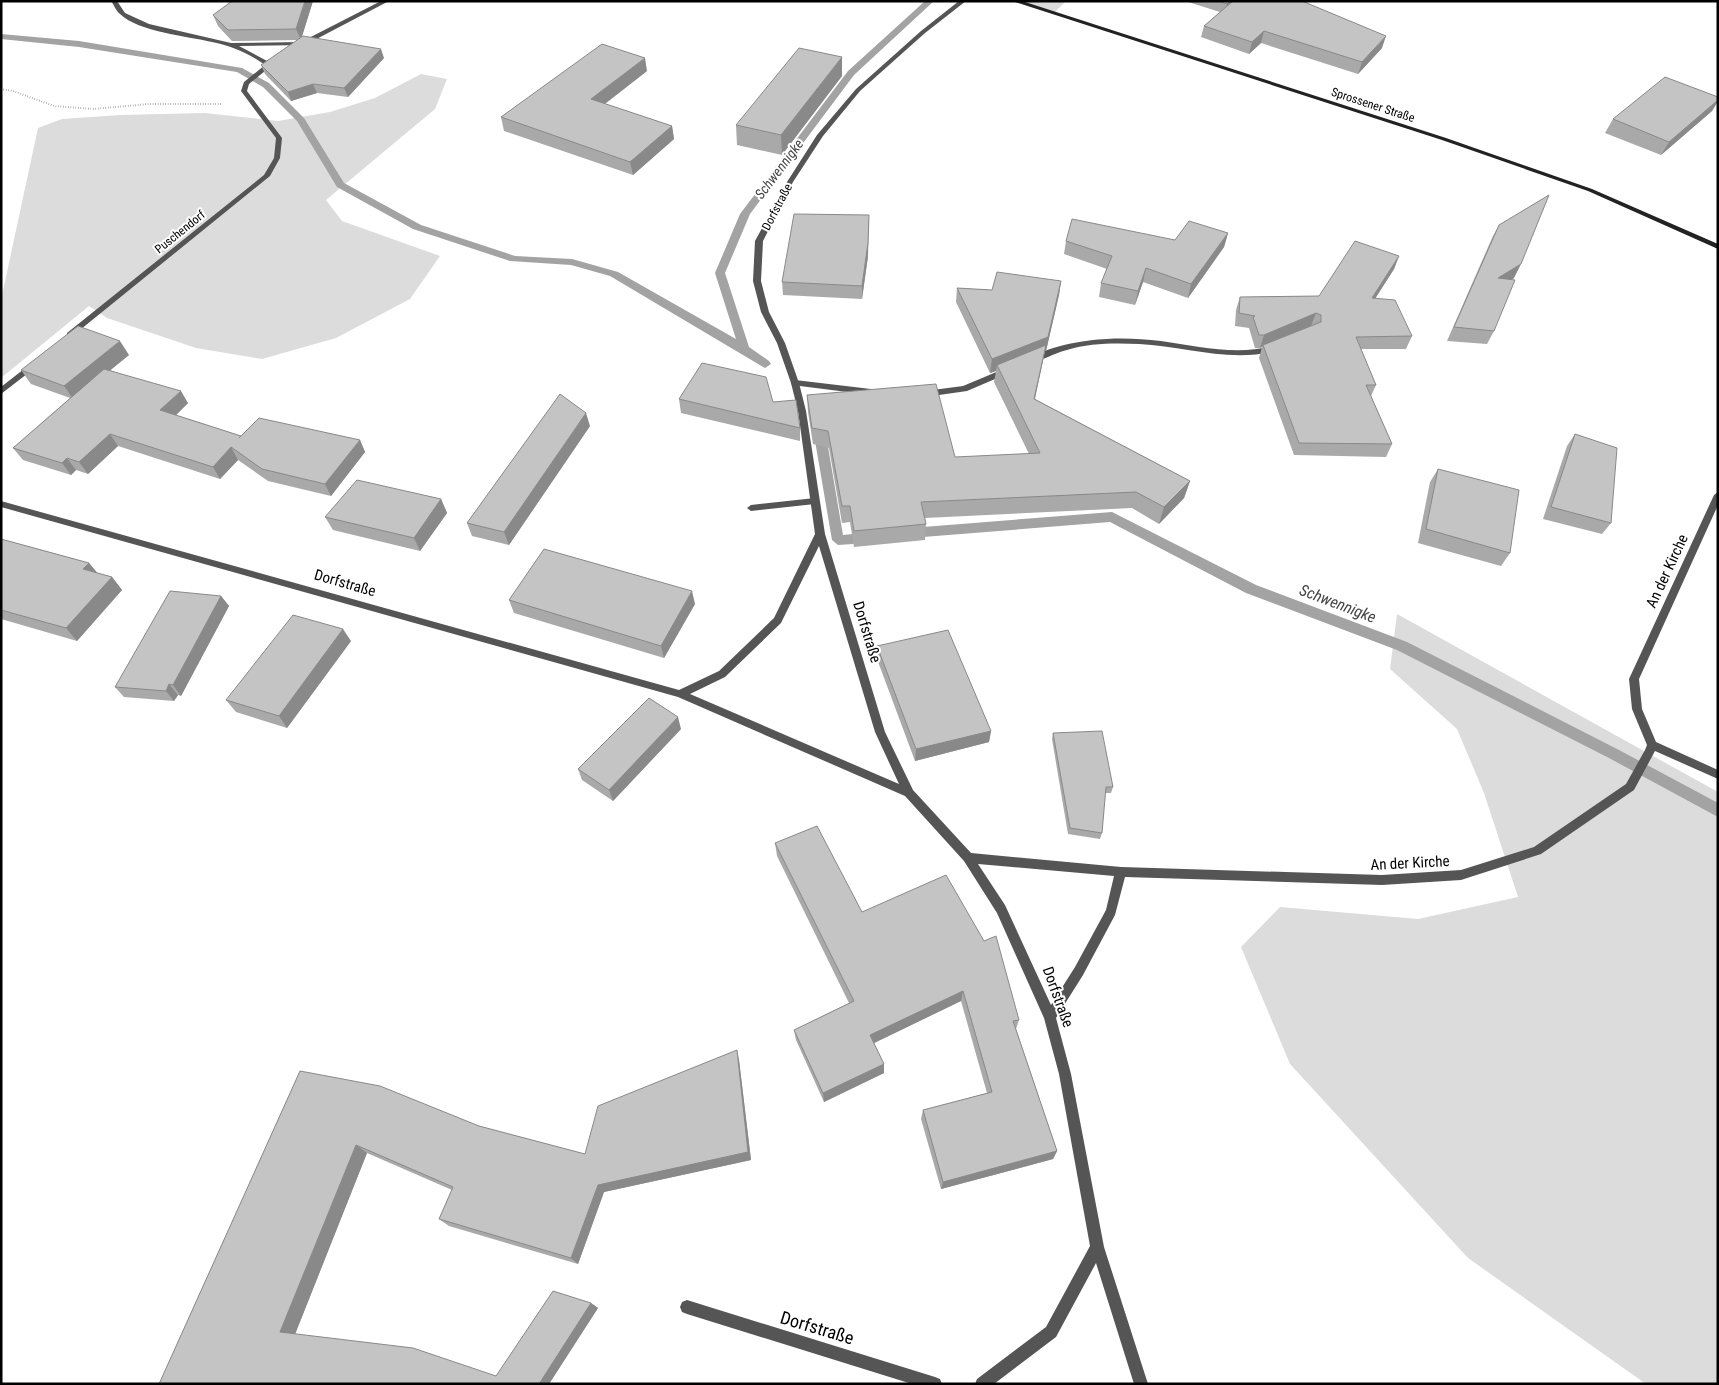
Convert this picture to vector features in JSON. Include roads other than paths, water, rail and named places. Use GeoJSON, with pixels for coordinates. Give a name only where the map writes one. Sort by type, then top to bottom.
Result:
{"type":"FeatureCollection","features":[{"type":"Feature","properties":{"kind":"street"},"geometry":{"type":"LineString","coordinates":[[114,1],[121,13],[151,26],[188,37],[226,44],[255,54],[268,64]]}},
{"type":"Feature","properties":{"kind":"street"},"geometry":{"type":"LineString","coordinates":[[289,52],[386,1]]}},
{"type":"Feature","properties":{"kind":"street","name":"Dorfstraße"},"geometry":{"type":"LineString","coordinates":[[963,1],[923,32],[858,90],[826,127],[790,182],[760,240],[757,281],[766,312],[781,343],[795,383],[802,411],[820,534],[880,732],[909,793],[968,858],[1001,909],[1050,1017],[1065,1074],[1097,1248],[1141,1384]]}},
{"type":"Feature","properties":{"kind":"street","name":"Sprossener Straße"},"geometry":{"type":"LineString","coordinates":[[1015,1],[1444,139],[1581,187],[1718,247]]}},
{"type":"Feature","properties":{"kind":"street"},"geometry":{"type":"LineString","coordinates":[[226,44],[303,44]]}},
{"type":"Feature","properties":{"kind":"street","name":"Puschendorf"},"geometry":{"type":"LineString","coordinates":[[61,342],[266,176],[277,158],[279,138],[244,91],[246,83],[268,64],[282,56]]}},
{"type":"Feature","properties":{"kind":"street"},"geometry":{"type":"LineString","coordinates":[[916,396],[964,389],[1068,347],[1111,342],[1147,342],[1193,349],[1261,354],[1278,346]]}},
{"type":"Feature","properties":{"kind":"street"},"geometry":{"type":"LineString","coordinates":[[1,391],[39,361]]}},
{"type":"Feature","properties":{"kind":"street"},"geometry":{"type":"LineString","coordinates":[[795,383],[879,393]]}},
{"type":"Feature","properties":{"kind":"street","name":"An der Kirche"},"geometry":{"type":"LineString","coordinates":[[968,858],[1121,872],[1382,880],[1461,875],[1537,851],[1630,787],[1651,748],[1638,709],[1634,678],[1718,495]]}},
{"type":"Feature","properties":{"kind":"street"},"geometry":{"type":"LineString","coordinates":[[751,508],[815,501]]}},
{"type":"Feature","properties":{"kind":"street","name":"Dorfstraße"},"geometry":{"type":"LineString","coordinates":[[1,504],[680,694],[909,793]]}},
{"type":"Feature","properties":{"kind":"street"},"geometry":{"type":"LineString","coordinates":[[680,694],[722,674],[778,620],[820,534]]}},
{"type":"Feature","properties":{"kind":"street"},"geometry":{"type":"LineString","coordinates":[[1651,748],[1718,775]]}},
{"type":"Feature","properties":{"kind":"street"},"geometry":{"type":"LineString","coordinates":[[1050,1017],[1079,971],[1112,911],[1121,872]]}},
{"type":"Feature","properties":{"kind":"street"},"geometry":{"type":"LineString","coordinates":[[982,1384],[1051,1332],[1097,1248]]}},
{"type":"Feature","properties":{"kind":"street","name":"Dorfstraße"},"geometry":{"type":"LineString","coordinates":[[687,1307],[806,1346],[935,1384]]}},
{"type":"Feature","properties":{"kind":"waterway","name":"Schwennigke"},"geometry":{"type":"LineString","coordinates":[[744,349],[720,273],[745,214],[851,73],[930,1]]}},
{"type":"Feature","properties":{"kind":"waterway"},"geometry":{"type":"LineString","coordinates":[[1,36],[79,44],[239,70],[266,85],[301,120],[340,185],[417,227],[514,259],[572,262],[614,274],[744,349]]}},
{"type":"Feature","properties":{"kind":"waterway","name":"Schwennigke"},"geometry":{"type":"LineString","coordinates":[[744,349],[765,364]]}},
{"type":"Feature","properties":{"kind":"waterway","name":"Schwennigke"},"geometry":{"type":"LineString","coordinates":[[819,429],[838,540],[853,539]]}},
{"type":"Feature","properties":{"kind":"waterway","name":"Schwennigke"},"geometry":{"type":"LineString","coordinates":[[923,532],[1112,517],[1251,589],[1402,646],[1614,754],[1718,811]]}}]}
